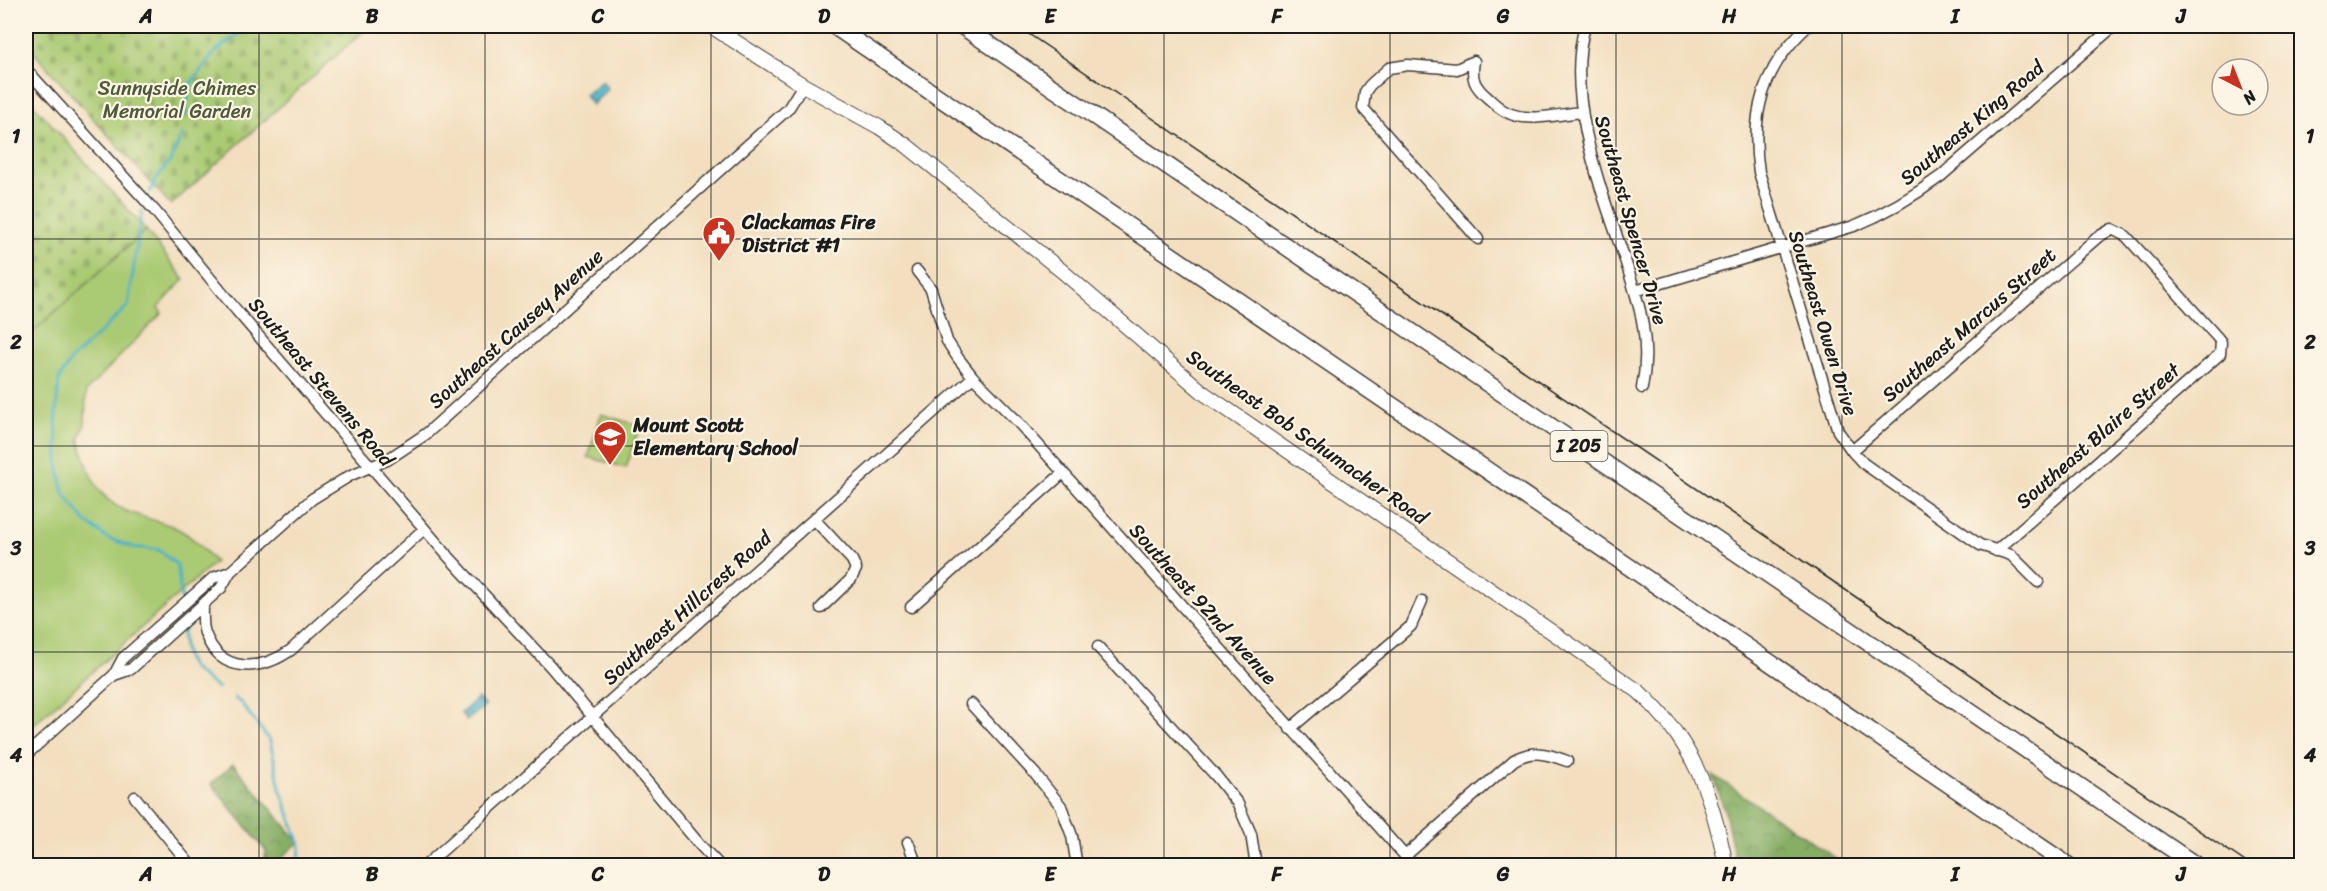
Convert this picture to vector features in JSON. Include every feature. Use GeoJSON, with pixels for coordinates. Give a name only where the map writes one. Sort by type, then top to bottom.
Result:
{"type":"FeatureCollection","features":[{"type":"Feature","properties":{"kind":"highway"},"geometry":{"type":"LineString","coordinates":[[834,26],[2069,866]]}},
{"type":"Feature","properties":{"kind":"highway","name":"I 205"},"geometry":{"type":"LineString","coordinates":[[962,26],[2198,866]]}},
{"type":"Feature","properties":{"kind":"main road","name":"Southeast Bob Schumacher Road"},"geometry":{"type":"LineString","coordinates":[[711,26],[803,85],[879,127],[926,159],[1212,399],[1638,691],[1671,726],[1700,772],[1719,828],[1726,866]]}},
{"type":"Feature","properties":{"kind":"street","name":"Southeast Spencer Drive"},"geometry":{"type":"LineString","coordinates":[[1585,26],[1580,62],[1582,112],[1606,205],[1635,291],[1647,342],[1647,366],[1642,388]]}},
{"type":"Feature","properties":{"kind":"street","name":"Southeast Owen Drive"},"geometry":{"type":"LineString","coordinates":[[1808,26],[1785,50],[1772,69],[1761,98],[1755,128],[1759,172],[1838,431],[1863,463],[1980,545],[2011,555],[2038,582]]}},
{"type":"Feature","properties":{"kind":"street","name":"Southeast King Road"},"geometry":{"type":"LineString","coordinates":[[1635,291],[1854,226],[1914,197],[2114,26]]}},
{"type":"Feature","properties":{"kind":"street"},"geometry":{"type":"LineString","coordinates":[[1478,239],[1363,108],[1365,92],[1370,85],[1389,68],[1408,65],[1457,69],[1474,61],[1472,77],[1477,89],[1502,110],[1513,115],[1526,116],[1582,112]]}},
{"type":"Feature","properties":{"kind":"street","name":"Southeast Stevens Road"},"geometry":{"type":"LineString","coordinates":[[26,69],[155,212],[370,467],[551,667],[688,832],[720,866]]}},
{"type":"Feature","properties":{"kind":"street","name":"Southeast Causey Avenue"},"geometry":{"type":"LineString","coordinates":[[114,675],[131,669],[157,646],[221,588],[230,572],[312,499],[351,475],[406,448],[452,411],[788,109],[803,85]]}},
{"type":"Feature","properties":{"kind":"street","name":"Southeast Marcus Street"},"geometry":{"type":"LineString","coordinates":[[1852,451],[2098,237],[2112,230],[2126,236],[2217,337],[2222,348]]}},
{"type":"Feature","properties":{"kind":"street","name":"Southeast 92nd Avenue"},"geometry":{"type":"LineString","coordinates":[[917,271],[931,289],[947,341],[973,377],[1017,421],[1410,862]]}},
{"type":"Feature","properties":{"kind":"street","name":"Southeast Blaire Street"},"geometry":{"type":"LineString","coordinates":[[1996,551],[2220,354],[2222,348]]}},
{"type":"Feature","properties":{"kind":"street","name":"Southeast Hillcrest Road"},"geometry":{"type":"LineString","coordinates":[[425,866],[973,377]]}},
{"type":"Feature","properties":{"kind":"street"},"geometry":{"type":"LineString","coordinates":[[911,607],[1063,473]]}},
{"type":"Feature","properties":{"kind":"street"},"geometry":{"type":"LineString","coordinates":[[813,519],[852,560],[856,569],[852,579],[821,608]]}},
{"type":"Feature","properties":{"kind":"street"},"geometry":{"type":"LineString","coordinates":[[203,605],[204,631],[211,645],[230,662],[244,666],[260,666],[277,660],[291,650],[424,529]]}},
{"type":"Feature","properties":{"kind":"street","name":"Southeast Causey Avenue"},"geometry":{"type":"LineString","coordinates":[[26,755],[114,675],[123,658],[196,592],[213,578],[230,572]]}},
{"type":"Feature","properties":{"kind":"street"},"geometry":{"type":"LineString","coordinates":[[1290,729],[1411,626],[1422,601]]}},
{"type":"Feature","properties":{"kind":"street"},"geometry":{"type":"LineString","coordinates":[[1098,647],[1234,798],[1245,816],[1251,834],[1256,866]]}},
{"type":"Feature","properties":{"kind":"street"},"geometry":{"type":"LineString","coordinates":[[971,704],[1061,806],[1072,836],[1077,866]]}},
{"type":"Feature","properties":{"kind":"street"},"geometry":{"type":"LineString","coordinates":[[1410,862],[1515,760],[1524,754],[1534,752],[1547,754],[1567,761]]}},
{"type":"Feature","properties":{"kind":"street"},"geometry":{"type":"LineString","coordinates":[[135,797],[191,866]]}},
{"type":"Feature","properties":{"kind":"street"},"geometry":{"type":"LineString","coordinates":[[908,842],[916,866]]}},
{"type":"Feature","properties":{"kind":"green space","name":"Sunnyside Chimes Memorial Garden"},"geometry":{"type":"Polygon","coordinates":[[[26,26],[369,26],[171,205],[26,44],[26,26]]]}},
{"type":"Feature","properties":{"kind":"green space"},"geometry":{"type":"Polygon","coordinates":[[[26,96],[146,230],[26,338],[26,96]]]}},
{"type":"Feature","properties":{"kind":"green space"},"geometry":{"type":"Polygon","coordinates":[[[146,230],[184,279],[158,308],[162,313],[86,391],[85,424],[79,440],[91,476],[104,496],[120,508],[182,531],[215,562],[26,731],[26,338],[146,230]]]}},
{"type":"Feature","properties":{"kind":"green space"},"geometry":{"type":"Polygon","coordinates":[[[601,414],[640,426],[626,468],[588,457],[601,414]]]}},
{"type":"Feature","properties":{"kind":"green space"},"geometry":{"type":"Polygon","coordinates":[[[233,764],[299,842],[276,863],[278,865],[264,865],[266,851],[211,784],[233,764]]]}},
{"type":"Feature","properties":{"kind":"green space"},"geometry":{"type":"Polygon","coordinates":[[[1713,775],[1846,865],[1736,865],[1725,811],[1713,775]]]}},
{"type":"Feature","properties":{"kind":"water"},"geometry":{"type":"Polygon","coordinates":[[[602,81],[608,89],[592,105],[585,95],[602,81]]]}},
{"type":"Feature","properties":{"kind":"water"},"geometry":{"type":"Polygon","coordinates":[[[478,698],[485,706],[467,721],[461,713],[478,698]]]}},
{"type":"Feature","properties":{"kind":"waterway"},"geometry":{"type":"LineString","coordinates":[[185,115],[191,83],[215,52],[248,26]]}},
{"type":"Feature","properties":{"kind":"waterway"},"geometry":{"type":"LineString","coordinates":[[150,192],[156,179],[172,158],[182,134]]}},
{"type":"Feature","properties":{"kind":"waterway"},"geometry":{"type":"LineString","coordinates":[[142,211],[128,306],[71,360],[59,379],[56,414],[58,465],[64,494],[85,521],[107,538],[132,547],[159,550],[177,565],[182,602]]}},
{"type":"Feature","properties":{"kind":"waterway"},"geometry":{"type":"LineString","coordinates":[[183,627],[184,649],[189,664],[218,688]]}},
{"type":"Feature","properties":{"kind":"waterway"},"geometry":{"type":"LineString","coordinates":[[234,698],[241,703],[270,741],[280,788],[300,845],[299,866]]}},
{"type":"Feature","properties":{"kind":"tram line"},"geometry":{"type":"LineString","coordinates":[[1017,26],[2251,866]]}},
{"type":"Feature","properties":{"kind":"place","name":"Clackamas Fire District #1"},"geometry":{"type":"Point","coordinates":[719,262]}},
{"type":"Feature","properties":{"kind":"place","name":"Mount Scott Elementary School"},"geometry":{"type":"Point","coordinates":[610,466]}}]}
